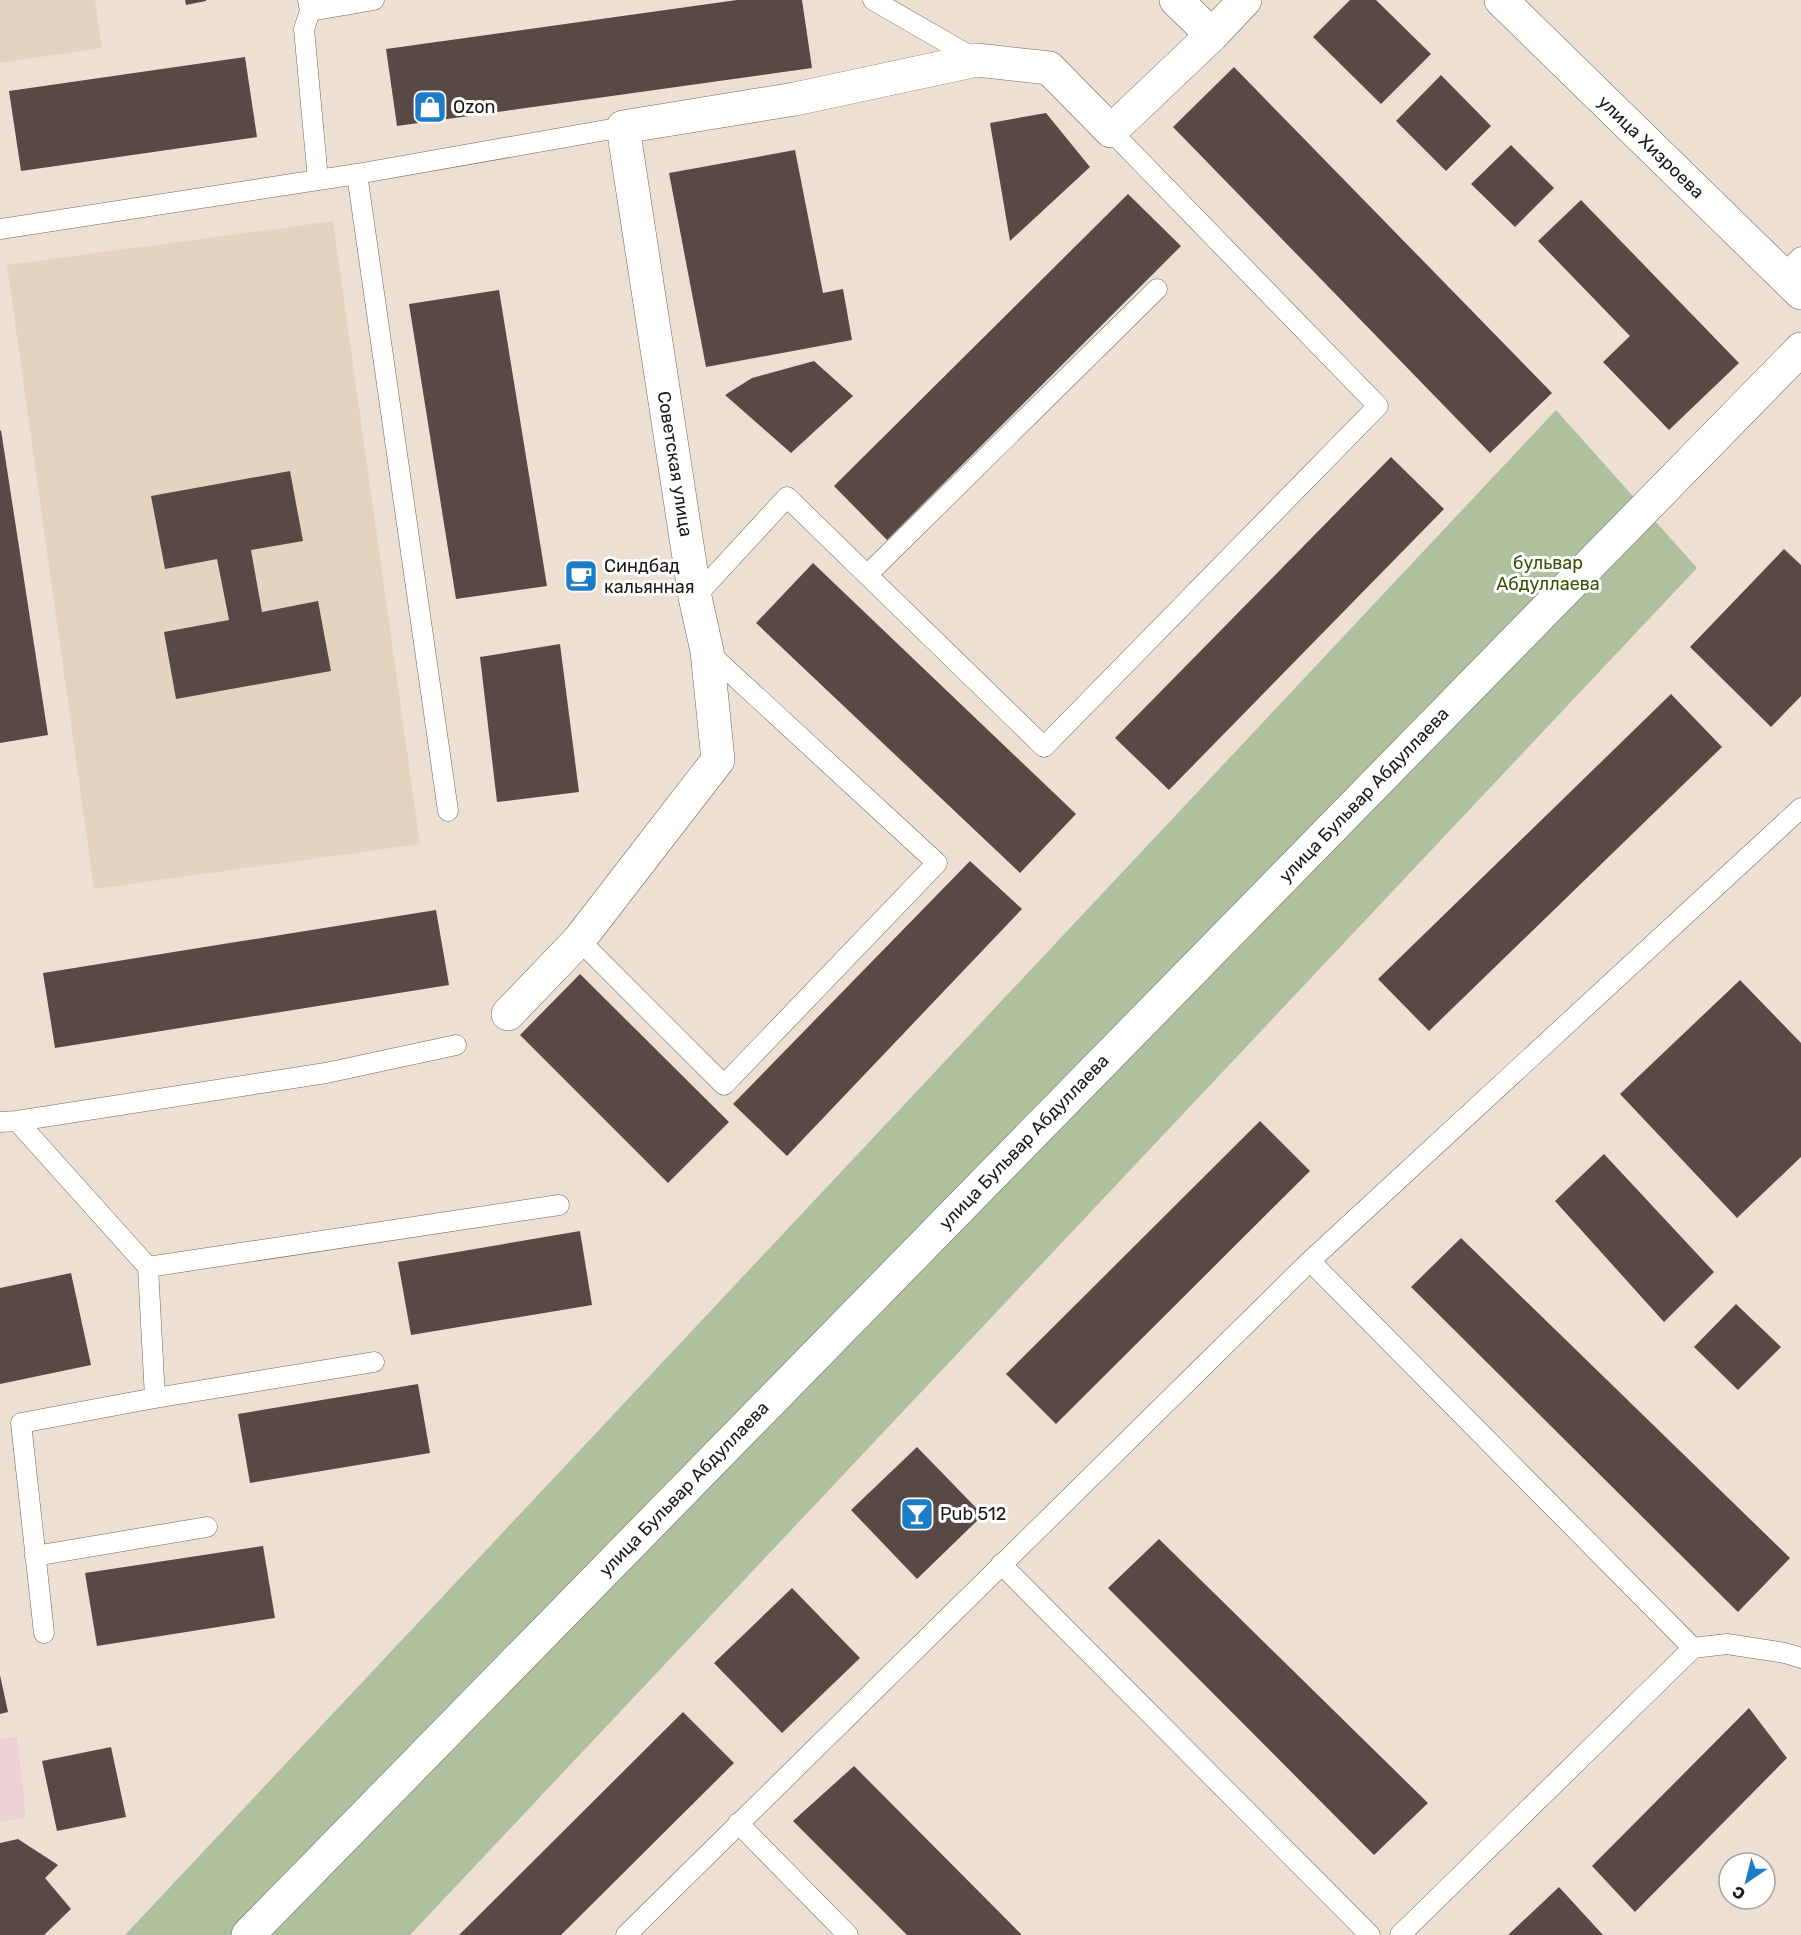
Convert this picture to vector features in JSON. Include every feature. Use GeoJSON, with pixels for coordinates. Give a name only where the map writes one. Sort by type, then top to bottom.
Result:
{"type":"FeatureCollection","features":[{"type":"Feature","properties":{"kind":"street"},"geometry":{"type":"LineString","coordinates":[[1176,0],[1212,35]]}},
{"type":"Feature","properties":{"kind":"street"},"geometry":{"type":"LineString","coordinates":[[623,127],[795,99],[976,60],[1049,68],[1112,131],[1245,0]]}},
{"type":"Feature","properties":{"kind":"street","name":"улица Хизроева"},"geometry":{"type":"LineString","coordinates":[[1501,0],[1795,275]]}},
{"type":"Feature","properties":{"kind":"street","name":"Советская улица"},"geometry":{"type":"LineString","coordinates":[[508,1014],[579,940],[718,760],[707,651],[695,597],[623,127]]}},
{"type":"Feature","properties":{"kind":"street","name":"улица Бульвар Абдуллаева"},"geometry":{"type":"LineString","coordinates":[[248,1935],[1801,349]]}},
{"type":"Feature","properties":{"kind":"lane"},"geometry":{"type":"LineString","coordinates":[[318,180],[304,28],[309,5],[374,0]]}},
{"type":"Feature","properties":{"kind":"lane"},"geometry":{"type":"LineString","coordinates":[[873,0],[976,60]]}},
{"type":"Feature","properties":{"kind":"lane"},"geometry":{"type":"LineString","coordinates":[[0,229],[357,174],[623,127]]}},
{"type":"Feature","properties":{"kind":"lane"},"geometry":{"type":"LineString","coordinates":[[695,597],[787,497],[1044,747],[1378,406],[1112,131]]}},
{"type":"Feature","properties":{"kind":"lane"},"geometry":{"type":"LineString","coordinates":[[357,174],[448,810]]}},
{"type":"Feature","properties":{"kind":"lane"},"geometry":{"type":"LineString","coordinates":[[867,575],[1157,289]]}},
{"type":"Feature","properties":{"kind":"lane"},"geometry":{"type":"LineString","coordinates":[[579,940],[724,1085],[937,863],[707,651]]}},
{"type":"Feature","properties":{"kind":"lane"},"geometry":{"type":"LineString","coordinates":[[626,1935],[1310,1262],[1800,812]]}},
{"type":"Feature","properties":{"kind":"lane"},"geometry":{"type":"LineString","coordinates":[[8,1122],[326,1072],[456,1045]]}},
{"type":"Feature","properties":{"kind":"lane"},"geometry":{"type":"LineString","coordinates":[[8,1122],[148,1267],[155,1398]]}},
{"type":"Feature","properties":{"kind":"lane"},"geometry":{"type":"LineString","coordinates":[[148,1267],[559,1204]]}},
{"type":"Feature","properties":{"kind":"lane"},"geometry":{"type":"LineString","coordinates":[[1310,1262],[1693,1648]]}},
{"type":"Feature","properties":{"kind":"lane"},"geometry":{"type":"LineString","coordinates":[[44,1633],[21,1424],[155,1398],[374,1362]]}},
{"type":"Feature","properties":{"kind":"lane"},"geometry":{"type":"LineString","coordinates":[[35,1556],[207,1527]]}},
{"type":"Feature","properties":{"kind":"lane"},"geometry":{"type":"LineString","coordinates":[[1001,1564],[1370,1935]]}},
{"type":"Feature","properties":{"kind":"lane"},"geometry":{"type":"LineString","coordinates":[[1400,1935],[1693,1648],[1727,1644],[1785,1653],[1801,1658]]}},
{"type":"Feature","properties":{"kind":"lane"},"geometry":{"type":"LineString","coordinates":[[738,1823],[848,1935]]}},
{"type":"Feature","properties":{"kind":"shaded area"},"geometry":{"type":"Polygon","coordinates":[[[0,0],[95,0],[102,48],[0,63],[0,0]]]}},
{"type":"Feature","properties":{"kind":"shaded area"},"geometry":{"type":"Polygon","coordinates":[[[333,221],[420,844],[94,889],[7,265],[333,221]]]}},
{"type":"Feature","properties":{"kind":"shaded area"},"geometry":{"type":"Polygon","coordinates":[[[17,1736],[26,1817],[0,1822],[0,1739],[17,1736]]]}},
{"type":"Feature","properties":{"kind":"green space","name":"бульвар Абдуллаева"},"geometry":{"type":"Polygon","coordinates":[[[1556,410],[1697,568],[410,1935],[125,1935],[1556,410]]]}},
{"type":"Feature","properties":{"kind":"building"},"geometry":{"type":"Polygon","coordinates":[[[185,0],[206,0],[206,1],[186,5],[185,0]]]}},
{"type":"Feature","properties":{"kind":"building"},"geometry":{"type":"Polygon","coordinates":[[[737,0],[802,0],[812,68],[397,126],[386,49],[737,0]]]}},
{"type":"Feature","properties":{"kind":"building"},"geometry":{"type":"Polygon","coordinates":[[[1350,0],[1376,0],[1431,54],[1381,104],[1313,37],[1350,0]]]}},
{"type":"Feature","properties":{"kind":"building"},"geometry":{"type":"Polygon","coordinates":[[[245,57],[257,137],[21,171],[9,91],[245,57]]]}},
{"type":"Feature","properties":{"kind":"building"},"geometry":{"type":"Polygon","coordinates":[[[1234,67],[1552,393],[1490,453],[1173,127],[1234,67]]]}},
{"type":"Feature","properties":{"kind":"building"},"geometry":{"type":"Polygon","coordinates":[[[1441,75],[1491,126],[1446,171],[1396,121],[1441,75]]]}},
{"type":"Feature","properties":{"kind":"building"},"geometry":{"type":"Polygon","coordinates":[[[1046,113],[1090,167],[1010,241],[990,123],[1046,113]]]}},
{"type":"Feature","properties":{"kind":"building"},"geometry":{"type":"Polygon","coordinates":[[[1511,145],[1554,188],[1515,227],[1471,184],[1511,145]]]}},
{"type":"Feature","properties":{"kind":"building"},"geometry":{"type":"Polygon","coordinates":[[[795,150],[823,293],[843,289],[852,340],[706,367],[669,173],[795,150]]]}},
{"type":"Feature","properties":{"kind":"building"},"geometry":{"type":"Polygon","coordinates":[[[1128,194],[1181,246],[887,540],[834,486],[1128,194]]]}},
{"type":"Feature","properties":{"kind":"building"},"geometry":{"type":"Polygon","coordinates":[[[1581,200],[1739,363],[1669,430],[1603,362],[1630,336],[1538,241],[1581,200]]]}},
{"type":"Feature","properties":{"kind":"building"},"geometry":{"type":"Polygon","coordinates":[[[499,290],[547,586],[456,599],[409,304],[499,290]]]}},
{"type":"Feature","properties":{"kind":"building"},"geometry":{"type":"Polygon","coordinates":[[[814,361],[853,396],[791,453],[725,395],[752,378],[814,361]]]}},
{"type":"Feature","properties":{"kind":"building"},"geometry":{"type":"Polygon","coordinates":[[[0,431],[48,735],[0,743],[0,431]]]}},
{"type":"Feature","properties":{"kind":"building"},"geometry":{"type":"Polygon","coordinates":[[[1391,457],[1444,509],[1169,790],[1115,738],[1391,457]]]}},
{"type":"Feature","properties":{"kind":"building"},"geometry":{"type":"Polygon","coordinates":[[[290,471],[303,541],[251,550],[262,612],[318,601],[331,671],[176,699],[164,632],[229,620],[217,559],[165,569],[151,496],[290,471]]]}},
{"type":"Feature","properties":{"kind":"building"},"geometry":{"type":"Polygon","coordinates":[[[1784,549],[1801,565],[1801,696],[1771,727],[1690,647],[1784,549]]]}},
{"type":"Feature","properties":{"kind":"building"},"geometry":{"type":"Polygon","coordinates":[[[813,563],[1076,814],[1020,873],[756,623],[813,563]]]}},
{"type":"Feature","properties":{"kind":"building"},"geometry":{"type":"Polygon","coordinates":[[[560,644],[579,792],[497,802],[480,657],[560,644]]]}},
{"type":"Feature","properties":{"kind":"building"},"geometry":{"type":"Polygon","coordinates":[[[1671,694],[1722,747],[1429,1031],[1378,979],[1671,694]]]}},
{"type":"Feature","properties":{"kind":"building"},"geometry":{"type":"Polygon","coordinates":[[[970,861],[1022,909],[787,1156],[733,1104],[970,861]]]}},
{"type":"Feature","properties":{"kind":"building"},"geometry":{"type":"Polygon","coordinates":[[[436,910],[449,985],[55,1048],[43,973],[436,910]]]}},
{"type":"Feature","properties":{"kind":"building"},"geometry":{"type":"Polygon","coordinates":[[[580,974],[729,1122],[668,1183],[520,1035],[580,974]]]}},
{"type":"Feature","properties":{"kind":"building"},"geometry":{"type":"Polygon","coordinates":[[[1740,980],[1801,1043],[1801,1157],[1737,1218],[1620,1094],[1740,980]]]}},
{"type":"Feature","properties":{"kind":"building"},"geometry":{"type":"Polygon","coordinates":[[[1260,1121],[1310,1171],[1056,1424],[1006,1374],[1260,1121]]]}},
{"type":"Feature","properties":{"kind":"building"},"geometry":{"type":"Polygon","coordinates":[[[1604,1154],[1714,1272],[1664,1322],[1555,1201],[1604,1154]]]}},
{"type":"Feature","properties":{"kind":"building"},"geometry":{"type":"Polygon","coordinates":[[[580,1231],[592,1305],[411,1335],[398,1262],[580,1231]]]}},
{"type":"Feature","properties":{"kind":"building"},"geometry":{"type":"Polygon","coordinates":[[[1461,1238],[1790,1558],[1738,1612],[1411,1287],[1461,1238]]]}},
{"type":"Feature","properties":{"kind":"building"},"geometry":{"type":"Polygon","coordinates":[[[71,1273],[91,1365],[0,1384],[0,1288],[71,1273]]]}},
{"type":"Feature","properties":{"kind":"building"},"geometry":{"type":"Polygon","coordinates":[[[1736,1304],[1781,1347],[1738,1390],[1694,1347],[1736,1304]]]}},
{"type":"Feature","properties":{"kind":"building"},"geometry":{"type":"Polygon","coordinates":[[[418,1384],[430,1453],[250,1483],[238,1414],[418,1384]]]}},
{"type":"Feature","properties":{"kind":"building"},"geometry":{"type":"Polygon","coordinates":[[[917,1447],[983,1515],[917,1579],[851,1510],[917,1447]]]}},
{"type":"Feature","properties":{"kind":"building"},"geometry":{"type":"Polygon","coordinates":[[[1159,1539],[1428,1803],[1374,1855],[1108,1588],[1159,1539]]]}},
{"type":"Feature","properties":{"kind":"building"},"geometry":{"type":"Polygon","coordinates":[[[263,1546],[275,1618],[97,1646],[85,1573],[263,1546]]]}},
{"type":"Feature","properties":{"kind":"building"},"geometry":{"type":"Polygon","coordinates":[[[792,1588],[860,1658],[782,1733],[714,1663],[792,1588]]]}},
{"type":"Feature","properties":{"kind":"building"},"geometry":{"type":"Polygon","coordinates":[[[0,1675],[8,1712],[0,1714],[0,1675]]]}},
{"type":"Feature","properties":{"kind":"building"},"geometry":{"type":"Polygon","coordinates":[[[1749,1708],[1787,1758],[1635,1912],[1592,1866],[1749,1708]]]}},
{"type":"Feature","properties":{"kind":"building"},"geometry":{"type":"Polygon","coordinates":[[[683,1712],[734,1763],[561,1935],[459,1935],[683,1712]]]}},
{"type":"Feature","properties":{"kind":"building"},"geometry":{"type":"Polygon","coordinates":[[[111,1747],[126,1817],[57,1831],[42,1761],[111,1747]]]}},
{"type":"Feature","properties":{"kind":"building"},"geometry":{"type":"Polygon","coordinates":[[[854,1766],[1022,1935],[907,1935],[793,1821],[854,1766]]]}},
{"type":"Feature","properties":{"kind":"building"},"geometry":{"type":"Polygon","coordinates":[[[18,1839],[58,1865],[45,1878],[71,1909],[44,1935],[0,1935],[0,1843],[18,1839]]]}},
{"type":"Feature","properties":{"kind":"building"},"geometry":{"type":"Polygon","coordinates":[[[1559,1887],[1603,1935],[1508,1935],[1559,1887]]]}},
{"type":"Feature","properties":{"kind":"place","name":"Ozon"},"geometry":{"type":"Point","coordinates":[430,107]}},
{"type":"Feature","properties":{"kind":"place","name":"Синдбад кальянная"},"geometry":{"type":"Point","coordinates":[581,576]}},
{"type":"Feature","properties":{"kind":"place","name":"Pub 512"},"geometry":{"type":"Point","coordinates":[917,1514]}}]}
